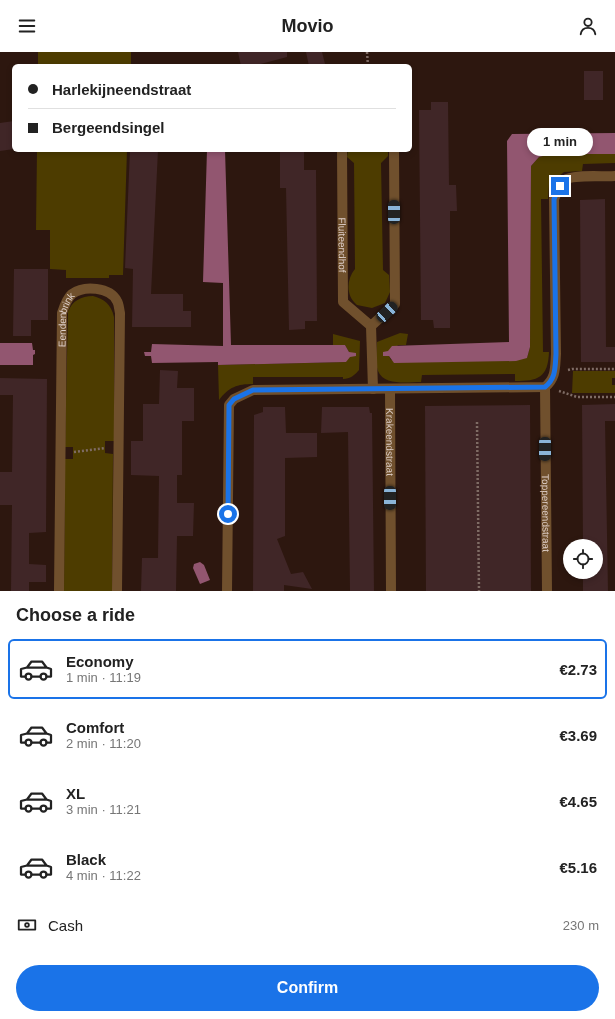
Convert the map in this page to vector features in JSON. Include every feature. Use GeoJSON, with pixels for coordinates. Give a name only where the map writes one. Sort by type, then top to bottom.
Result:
{"type":"FeatureCollection","features":[{"type":"Feature","properties":{"kind":"street","name":"Fluiteendhof"},"geometry":{"type":"LineString","coordinates":[[342,152],[343,302],[371,326]]}},
{"type":"Feature","properties":{"kind":"street"},"geometry":{"type":"LineString","coordinates":[[373,389],[371,326],[395,304],[394,152]]}},
{"type":"Feature","properties":{"kind":"street"},"geometry":{"type":"LineString","coordinates":[[227,591],[229,405],[234,399],[253,390],[545,387],[551,382],[554,375],[554,199],[560,186],[566,179],[574,177],[615,176]]}},
{"type":"Feature","properties":{"kind":"street","name":"Eendenbrink"},"geometry":{"type":"LineString","coordinates":[[59,591],[62,313],[72,294],[81,290],[94,289],[106,291],[113,295],[118,302],[120,313],[117,591]]}},
{"type":"Feature","properties":{"kind":"street","name":"Toppereendstraat"},"geometry":{"type":"LineString","coordinates":[[545,387],[547,591]]}},
{"type":"Feature","properties":{"kind":"street","name":"Krakeendstraat"},"geometry":{"type":"LineString","coordinates":[[390,389],[390,591]]}},
{"type":"Feature","properties":{"kind":"path"},"geometry":{"type":"LineString","coordinates":[[368,52],[368,64]]}},
{"type":"Feature","properties":{"kind":"path"},"geometry":{"type":"LineString","coordinates":[[554,375],[572,369],[615,368]]}},
{"type":"Feature","properties":{"kind":"path"},"geometry":{"type":"LineString","coordinates":[[545,387],[576,397],[615,397]]}},
{"type":"Feature","properties":{"kind":"path"},"geometry":{"type":"LineString","coordinates":[[477,422],[479,591]]}},
{"type":"Feature","properties":{"kind":"path"},"geometry":{"type":"LineString","coordinates":[[60,454],[118,447]]}},
{"type":"Feature","properties":{"kind":"shaded area"},"geometry":{"type":"Polygon","coordinates":[[[38,52],[131,52],[131,64],[38,64],[38,52]]]}},
{"type":"Feature","properties":{"kind":"shaded area"},"geometry":{"type":"Polygon","coordinates":[[[615,133],[615,154],[551,154],[539,157],[531,166],[530,347],[527,358],[516,361],[394,363],[389,356],[383,356],[383,352],[388,351],[392,346],[509,342],[507,141],[512,134],[615,133]]]}},
{"type":"Feature","properties":{"kind":"shaded area"},"geometry":{"type":"Polygon","coordinates":[[[37,152],[127,152],[123,275],[109,275],[109,278],[66,278],[66,270],[50,269],[50,230],[36,230],[37,152]]]}},
{"type":"Feature","properties":{"kind":"shaded area"},"geometry":{"type":"Polygon","coordinates":[[[207,152],[225,152],[231,345],[345,345],[349,352],[356,353],[356,356],[350,357],[346,362],[218,365],[218,362],[152,363],[151,356],[145,356],[144,352],[151,352],[152,344],[223,346],[223,283],[203,282],[207,152]]]}},
{"type":"Feature","properties":{"kind":"shaded area"},"geometry":{"type":"Polygon","coordinates":[[[348,152],[388,152],[388,156],[381,163],[383,270],[389,275],[390,292],[385,303],[372,308],[357,305],[353,301],[348,288],[350,278],[355,269],[354,163],[347,157],[348,152]]]}},
{"type":"Feature","properties":{"kind":"shaded area"},"geometry":{"type":"Polygon","coordinates":[[[551,154],[615,154],[615,163],[583,164],[582,171],[564,172],[549,184],[548,199],[541,199],[543,352],[549,352],[544,373],[536,379],[515,381],[515,374],[422,375],[421,382],[397,382],[385,379],[381,376],[378,371],[376,357],[377,342],[400,333],[408,334],[406,345],[398,345],[389,356],[391,360],[527,358],[530,347],[531,166],[539,157],[551,154]]]}},
{"type":"Feature","properties":{"kind":"shaded area"},"geometry":{"type":"Polygon","coordinates":[[[93,296],[109,305],[114,317],[114,441],[105,441],[105,453],[113,454],[112,591],[64,591],[65,459],[73,459],[73,447],[65,447],[68,312],[72,305],[78,300],[93,296]]]}},
{"type":"Feature","properties":{"kind":"shaded area"},"geometry":{"type":"Polygon","coordinates":[[[333,334],[360,341],[359,370],[356,374],[343,379],[343,377],[253,377],[253,384],[234,387],[226,392],[219,400],[218,365],[346,362],[349,352],[345,345],[333,345],[333,334]]]}},
{"type":"Feature","properties":{"kind":"shaded area"},"geometry":{"type":"Polygon","coordinates":[[[0,343],[32,343],[33,350],[35,350],[35,354],[33,355],[33,365],[0,365],[0,343]]]}},
{"type":"Feature","properties":{"kind":"shaded area"},"geometry":{"type":"Polygon","coordinates":[[[573,371],[615,371],[615,378],[612,378],[612,385],[615,385],[615,393],[572,393],[573,371]]]}},
{"type":"Feature","properties":{"kind":"shaded area"},"geometry":{"type":"Polygon","coordinates":[[[200,562],[204,565],[210,580],[200,584],[193,568],[194,564],[200,562]]]}},
{"type":"Feature","properties":{"kind":"building"},"geometry":{"type":"Polygon","coordinates":[[[238,52],[287,52],[287,57],[261,64],[241,64],[238,52]]]}},
{"type":"Feature","properties":{"kind":"building"},"geometry":{"type":"Polygon","coordinates":[[[306,52],[322,52],[325,64],[309,64],[306,52]]]}},
{"type":"Feature","properties":{"kind":"building"},"geometry":{"type":"Polygon","coordinates":[[[584,71],[603,71],[603,100],[584,100],[584,71]]]}},
{"type":"Feature","properties":{"kind":"building"},"geometry":{"type":"Polygon","coordinates":[[[431,102],[448,102],[449,185],[456,185],[457,211],[450,211],[450,328],[434,328],[433,320],[421,320],[419,110],[431,110],[431,102]]]}},
{"type":"Feature","properties":{"kind":"building"},"geometry":{"type":"Polygon","coordinates":[[[12,121],[12,149],[0,151],[0,123],[12,121]]]}},
{"type":"Feature","properties":{"kind":"building"},"geometry":{"type":"Polygon","coordinates":[[[130,152],[158,152],[151,294],[183,294],[183,311],[191,311],[191,327],[132,327],[133,269],[125,268],[130,152]]]}},
{"type":"Feature","properties":{"kind":"building"},"geometry":{"type":"Polygon","coordinates":[[[280,152],[304,152],[304,170],[316,170],[317,321],[305,321],[305,329],[289,330],[286,188],[280,188],[280,152]]]}},
{"type":"Feature","properties":{"kind":"building"},"geometry":{"type":"Polygon","coordinates":[[[605,199],[606,347],[615,347],[615,362],[581,362],[580,200],[605,199]]]}},
{"type":"Feature","properties":{"kind":"building"},"geometry":{"type":"Polygon","coordinates":[[[14,269],[48,269],[48,320],[31,320],[31,336],[13,336],[14,269]]]}},
{"type":"Feature","properties":{"kind":"building"},"geometry":{"type":"Polygon","coordinates":[[[160,370],[178,371],[177,388],[194,388],[194,421],[182,421],[182,475],[177,475],[177,503],[194,503],[193,536],[177,536],[176,591],[141,591],[142,558],[158,558],[159,476],[131,475],[131,441],[143,441],[143,404],[159,404],[160,370]]]}},
{"type":"Feature","properties":{"kind":"building"},"geometry":{"type":"Polygon","coordinates":[[[0,378],[47,379],[46,532],[29,533],[29,564],[46,565],[46,582],[29,582],[29,591],[11,591],[12,505],[0,505],[0,472],[12,472],[13,395],[0,395],[0,378]]]}},
{"type":"Feature","properties":{"kind":"building"},"geometry":{"type":"Polygon","coordinates":[[[615,404],[615,421],[605,421],[608,591],[583,591],[583,579],[603,579],[603,539],[583,539],[582,405],[615,404]]]}},
{"type":"Feature","properties":{"kind":"building"},"geometry":{"type":"Polygon","coordinates":[[[530,405],[531,591],[426,591],[425,406],[530,405]]]}},
{"type":"Feature","properties":{"kind":"building"},"geometry":{"type":"Polygon","coordinates":[[[263,407],[285,407],[286,433],[317,433],[317,457],[285,458],[285,536],[277,539],[291,574],[303,572],[312,589],[284,585],[284,591],[253,591],[254,415],[263,412],[263,407]]]}},
{"type":"Feature","properties":{"kind":"building"},"geometry":{"type":"Polygon","coordinates":[[[322,407],[369,407],[370,413],[372,413],[374,591],[350,591],[348,432],[321,433],[322,407]]]}},
{"type":"Feature","properties":{"kind":"route"},"geometry":{"type":"LineString","coordinates":[[228,514],[229,405],[234,399],[253,390],[545,387],[551,382],[554,375],[556,354],[554,199],[560,186]]}}]}
